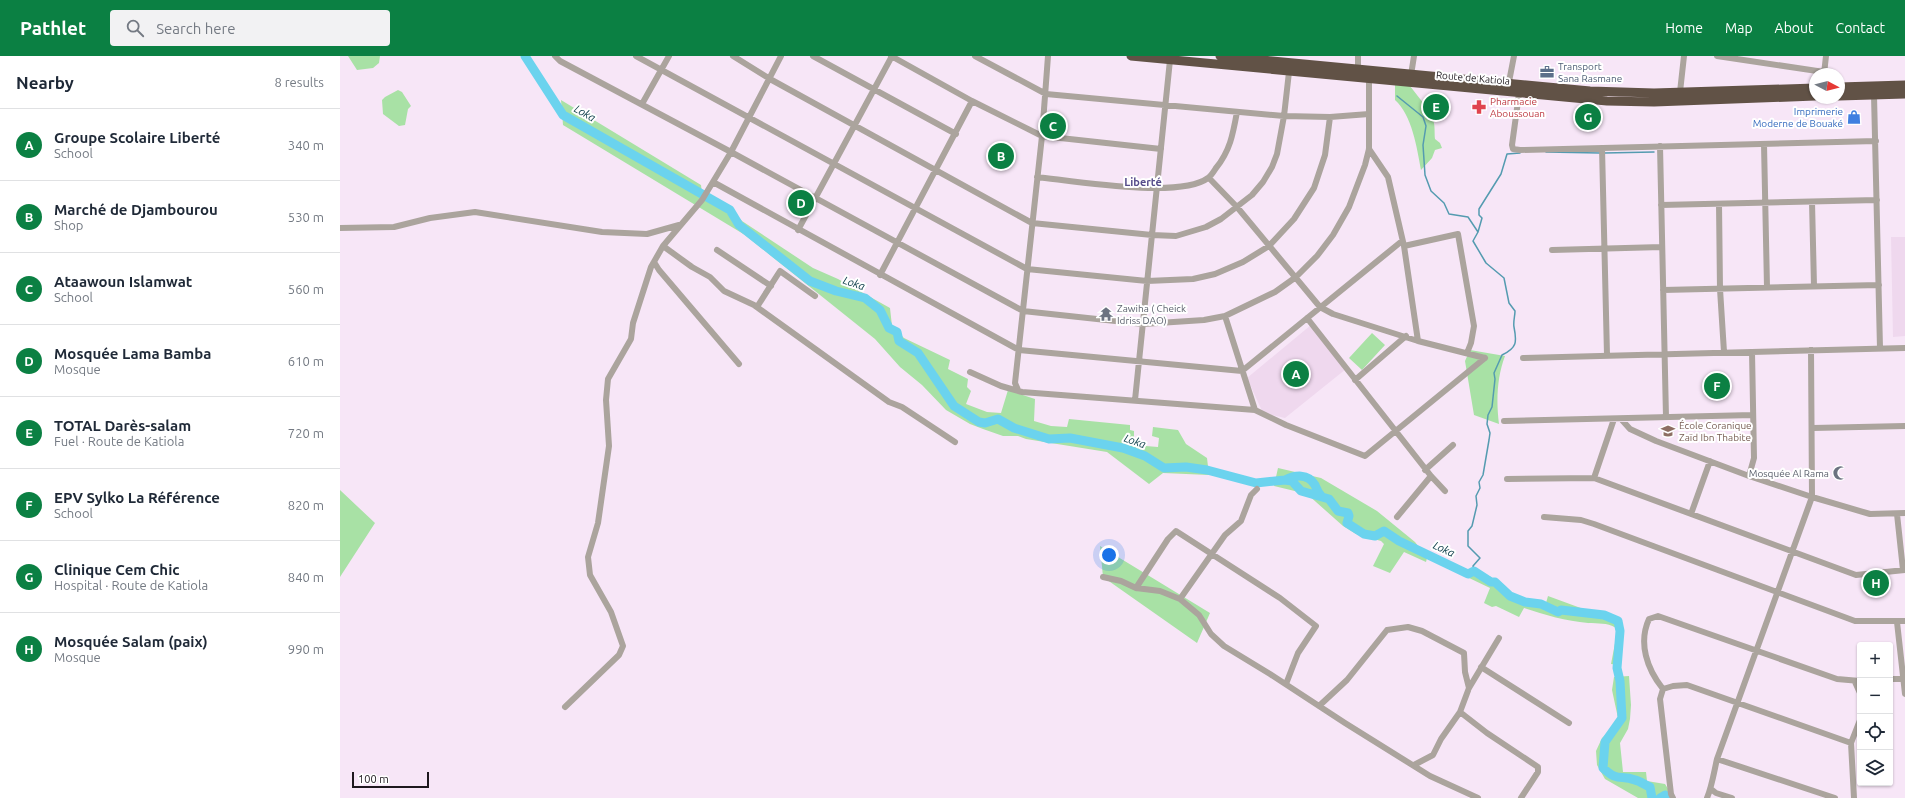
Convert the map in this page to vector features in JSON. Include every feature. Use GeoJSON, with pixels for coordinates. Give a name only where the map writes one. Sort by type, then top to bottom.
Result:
{"type":"FeatureCollection","features":[{"type":"Feature","properties":{"kind":"highway","name":"Route de Katiola"},"geometry":{"type":"LineString","coordinates":[[1131,56],[1170,60],[1290,64],[1358,69],[1369,75],[1411,74],[1590,91],[1627,93],[1809,88]]}},
{"type":"Feature","properties":{"kind":"highway","name":"Route de Katiola"},"geometry":{"type":"LineString","coordinates":[[1220,56],[1519,94],[1627,102],[1809,96]]}},
{"type":"Feature","properties":{"kind":"highway"},"geometry":{"type":"LineString","coordinates":[[1845,87],[1905,85]]}},
{"type":"Feature","properties":{"kind":"highway"},"geometry":{"type":"LineString","coordinates":[[1845,96],[1905,94]]}},
{"type":"Feature","properties":{"kind":"street"},"geometry":{"type":"LineString","coordinates":[[555,56],[560,61],[1023,311],[1143,324],[1188,322],[1225,316],[1275,292],[1296,277],[1317,256],[1333,235],[1349,207],[1365,165],[1369,148],[1369,75]]}},
{"type":"Feature","properties":{"kind":"street"},"geometry":{"type":"LineString","coordinates":[[636,56],[1027,269],[1148,281],[1194,279],[1215,274],[1243,262],[1269,246],[1294,219],[1314,188],[1325,155],[1330,117]]}},
{"type":"Feature","properties":{"kind":"street"},"geometry":{"type":"LineString","coordinates":[[642,104],[669,56]]}},
{"type":"Feature","properties":{"kind":"street"},"geometry":{"type":"LineString","coordinates":[[733,56],[770,79],[854,126],[1032,223],[1176,236],[1206,227],[1237,207],[1252,195],[1272,168],[1277,154],[1284,116],[1290,64]]}},
{"type":"Feature","properties":{"kind":"street"},"geometry":{"type":"LineString","coordinates":[[565,706],[620,654],[623,646],[610,612],[590,575],[588,557],[598,523],[608,446],[606,400],[608,379],[631,339],[633,323],[651,267],[663,246],[707,192],[731,152],[781,56]]}},
{"type":"Feature","properties":{"kind":"street"},"geometry":{"type":"LineString","coordinates":[[813,56],[956,134]]}},
{"type":"Feature","properties":{"kind":"street"},"geometry":{"type":"LineString","coordinates":[[798,230],[891,56],[972,101],[1042,136],[1161,149]]}},
{"type":"Feature","properties":{"kind":"street"},"geometry":{"type":"LineString","coordinates":[[976,56],[1046,94],[1284,116],[1330,117],[1369,114]]}},
{"type":"Feature","properties":{"kind":"street"},"geometry":{"type":"LineString","coordinates":[[1018,390],[1015,383],[1042,136],[1048,56]]}},
{"type":"Feature","properties":{"kind":"street"},"geometry":{"type":"LineString","coordinates":[[1358,56],[1358,69]]}},
{"type":"Feature","properties":{"kind":"street"},"geometry":{"type":"LineString","coordinates":[[1411,74],[1414,56]]}},
{"type":"Feature","properties":{"kind":"street"},"geometry":{"type":"LineString","coordinates":[[1507,92],[1514,56]]}},
{"type":"Feature","properties":{"kind":"street"},"geometry":{"type":"LineString","coordinates":[[1680,92],[1684,56]]}},
{"type":"Feature","properties":{"kind":"street"},"geometry":{"type":"LineString","coordinates":[[1717,56],[1809,71]]}},
{"type":"Feature","properties":{"kind":"street"},"geometry":{"type":"LineString","coordinates":[[1825,68],[1826,56]]}},
{"type":"Feature","properties":{"kind":"street"},"geometry":{"type":"LineString","coordinates":[[1135,400],[1170,60]]}},
{"type":"Feature","properties":{"kind":"street"},"geometry":{"type":"LineString","coordinates":[[1519,94],[1512,145],[1513,149],[1876,141]]}},
{"type":"Feature","properties":{"kind":"street"},"geometry":{"type":"LineString","coordinates":[[1874,95],[1880,348]]}},
{"type":"Feature","properties":{"kind":"street"},"geometry":{"type":"LineString","coordinates":[[880,275],[956,134],[972,101]]}},
{"type":"Feature","properties":{"kind":"street"},"geometry":{"type":"LineString","coordinates":[[1037,177],[1157,189],[1189,185],[1209,178],[1223,159],[1229,148],[1237,112]]}},
{"type":"Feature","properties":{"kind":"street"},"geometry":{"type":"LineString","coordinates":[[1764,144],[1767,287]]}},
{"type":"Feature","properties":{"kind":"street"},"geometry":{"type":"LineString","coordinates":[[1660,146],[1666,418]]}},
{"type":"Feature","properties":{"kind":"street"},"geometry":{"type":"LineString","coordinates":[[1369,148],[1388,177],[1403,243],[1418,341]]}},
{"type":"Feature","properties":{"kind":"street"},"geometry":{"type":"LineString","coordinates":[[1602,148],[1607,356]]}},
{"type":"Feature","properties":{"kind":"street"},"geometry":{"type":"LineString","coordinates":[[970,372],[1002,386],[1034,393],[1255,410],[1286,425],[1365,456],[1485,358],[1418,341],[1333,314],[1320,307],[1237,207],[1209,178]]}},
{"type":"Feature","properties":{"kind":"street"},"geometry":{"type":"LineString","coordinates":[[713,182],[1019,350],[1242,371],[1320,307],[1403,243],[1458,234],[1474,326],[1471,343],[1467,353]]}},
{"type":"Feature","properties":{"kind":"street"},"geometry":{"type":"LineString","coordinates":[[1661,205],[1877,200]]}},
{"type":"Feature","properties":{"kind":"street"},"geometry":{"type":"LineString","coordinates":[[1812,202],[1814,286]]}},
{"type":"Feature","properties":{"kind":"street"},"geometry":{"type":"LineString","coordinates":[[1719,204],[1720,289],[1724,352]]}},
{"type":"Feature","properties":{"kind":"street"},"geometry":{"type":"LineString","coordinates":[[340,228],[394,227],[430,218],[475,212],[602,232],[647,234],[681,225]]}},
{"type":"Feature","properties":{"kind":"street"},"geometry":{"type":"LineString","coordinates":[[663,246],[692,267],[710,277],[724,291],[757,307],[889,402],[902,407],[955,442]]}},
{"type":"Feature","properties":{"kind":"street"},"geometry":{"type":"LineString","coordinates":[[1552,250],[1662,247]]}},
{"type":"Feature","properties":{"kind":"street"},"geometry":{"type":"LineString","coordinates":[[717,250],[771,286]]}},
{"type":"Feature","properties":{"kind":"street"},"geometry":{"type":"LineString","coordinates":[[654,262],[659,270],[739,364]]}},
{"type":"Feature","properties":{"kind":"street"},"geometry":{"type":"LineString","coordinates":[[757,307],[780,271],[815,296]]}},
{"type":"Feature","properties":{"kind":"street"},"geometry":{"type":"LineString","coordinates":[[1663,290],[1879,285]]}},
{"type":"Feature","properties":{"kind":"street"},"geometry":{"type":"LineString","coordinates":[[1225,316],[1255,410]]}},
{"type":"Feature","properties":{"kind":"street"},"geometry":{"type":"LineString","coordinates":[[1307,318],[1425,470],[1445,491]]}},
{"type":"Feature","properties":{"kind":"street"},"geometry":{"type":"LineString","coordinates":[[1355,380],[1406,336]]}},
{"type":"Feature","properties":{"kind":"street"},"geometry":{"type":"LineString","coordinates":[[1523,358],[1905,348]]}},
{"type":"Feature","properties":{"kind":"street"},"geometry":{"type":"LineString","coordinates":[[1707,798],[1711,789],[1710,784],[1717,759],[1812,497],[1813,428],[1811,350]]}},
{"type":"Feature","properties":{"kind":"street"},"geometry":{"type":"LineString","coordinates":[[1749,476],[1754,458],[1752,352]]}},
{"type":"Feature","properties":{"kind":"street"},"geometry":{"type":"LineString","coordinates":[[1504,421],[1753,415]]}},
{"type":"Feature","properties":{"kind":"street"},"geometry":{"type":"LineString","coordinates":[[1594,478],[1614,419]]}},
{"type":"Feature","properties":{"kind":"street"},"geometry":{"type":"LineString","coordinates":[[1621,419],[1630,429],[1749,476],[1812,497],[1870,514],[1905,513]]}},
{"type":"Feature","properties":{"kind":"street"},"geometry":{"type":"LineString","coordinates":[[1813,428],[1905,426]]}},
{"type":"Feature","properties":{"kind":"street"},"geometry":{"type":"LineString","coordinates":[[1425,470],[1452,445]]}},
{"type":"Feature","properties":{"kind":"street"},"geometry":{"type":"LineString","coordinates":[[1691,514],[1710,461]]}},
{"type":"Feature","properties":{"kind":"street"},"geometry":{"type":"LineString","coordinates":[[1397,516],[1431,476]]}},
{"type":"Feature","properties":{"kind":"street"},"geometry":{"type":"LineString","coordinates":[[1507,479],[1594,478],[1856,575],[1904,570],[1897,514]]}},
{"type":"Feature","properties":{"kind":"street"},"geometry":{"type":"LineString","coordinates":[[1180,599],[1224,535],[1241,520],[1251,495],[1257,489]]}},
{"type":"Feature","properties":{"kind":"street"},"geometry":{"type":"LineString","coordinates":[[1544,517],[1581,520],[1594,524],[1855,621],[1905,621]]}},
{"type":"Feature","properties":{"kind":"street"},"geometry":{"type":"LineString","coordinates":[[1136,588],[1168,539],[1176,531],[1280,598],[1316,626],[1298,652],[1286,684]]}},
{"type":"Feature","properties":{"kind":"street"},"geometry":{"type":"LineString","coordinates":[[1103,577],[1121,580],[1136,588],[1160,591],[1180,599],[1199,615],[1211,634],[1224,646],[1430,776],[1478,798]]}},
{"type":"Feature","properties":{"kind":"street"},"geometry":{"type":"LineString","coordinates":[[1663,689],[1648,667],[1644,646],[1645,628],[1649,619],[1658,616],[1837,679],[1857,681]]}},
{"type":"Feature","properties":{"kind":"street"},"geometry":{"type":"LineString","coordinates":[[1897,622],[1905,694]]}},
{"type":"Feature","properties":{"kind":"street"},"geometry":{"type":"LineString","coordinates":[[1320,706],[1347,680],[1387,630],[1408,627],[1422,631],[1464,653],[1468,688]]}},
{"type":"Feature","properties":{"kind":"street"},"geometry":{"type":"LineString","coordinates":[[1414,765],[1433,755],[1441,739],[1460,712],[1468,688],[1499,638]]}},
{"type":"Feature","properties":{"kind":"street"},"geometry":{"type":"LineString","coordinates":[[1481,667],[1569,723]]}},
{"type":"Feature","properties":{"kind":"street"},"geometry":{"type":"LineString","coordinates":[[1893,679],[1904,679]]}},
{"type":"Feature","properties":{"kind":"street"},"geometry":{"type":"LineString","coordinates":[[1663,689],[1673,686],[1687,685],[1851,743]]}},
{"type":"Feature","properties":{"kind":"street"},"geometry":{"type":"LineString","coordinates":[[1663,689],[1660,700],[1671,794],[1673,798]]}},
{"type":"Feature","properties":{"kind":"street"},"geometry":{"type":"LineString","coordinates":[[1460,712],[1487,733],[1538,767],[1538,772],[1521,798]]}},
{"type":"Feature","properties":{"kind":"street"},"geometry":{"type":"LineString","coordinates":[[1854,798],[1851,743],[1857,728]]}},
{"type":"Feature","properties":{"kind":"street"},"geometry":{"type":"LineString","coordinates":[[1717,759],[1835,798]]}},
{"type":"Feature","properties":{"kind":"street"},"geometry":{"type":"LineString","coordinates":[[1711,789],[1716,793],[1732,798]]}},
{"type":"Feature","properties":{"kind":"shaded area"},"geometry":{"type":"Polygon","coordinates":[[[1891,237],[1905,237],[1905,336],[1893,337],[1891,237]]]}},
{"type":"Feature","properties":{"kind":"shaded area"},"geometry":{"type":"Polygon","coordinates":[[[1311,325],[1346,369],[1285,418],[1263,413],[1247,378],[1311,325]]]}},
{"type":"Feature","properties":{"kind":"green space"},"geometry":{"type":"Polygon","coordinates":[[[348,56],[380,56],[379,63],[373,68],[357,70],[348,56]]]}},
{"type":"Feature","properties":{"kind":"green space"},"geometry":{"type":"Polygon","coordinates":[[[1395,85],[1410,86],[1424,104],[1424,112],[1431,117],[1434,123],[1435,139],[1440,143],[1442,148],[1435,150],[1432,158],[1421,170],[1410,123],[1401,106],[1395,100],[1395,85]]]}},
{"type":"Feature","properties":{"kind":"green space"},"geometry":{"type":"Polygon","coordinates":[[[398,90],[402,92],[411,106],[408,109],[405,125],[399,126],[383,114],[382,100],[398,90]]]}},
{"type":"Feature","properties":{"kind":"green space"},"geometry":{"type":"Polygon","coordinates":[[[561,100],[701,185],[702,193],[732,209],[742,221],[813,268],[838,279],[890,308],[892,326],[904,338],[950,360],[948,369],[968,379],[967,387],[971,391],[966,404],[987,412],[1001,413],[1008,390],[1035,399],[1034,421],[1051,426],[1067,427],[1069,419],[1130,425],[1130,430],[1134,431],[1134,445],[1158,447],[1159,438],[1152,436],[1153,427],[1178,430],[1186,444],[1207,458],[1209,475],[1163,473],[1149,484],[1107,452],[1026,439],[1018,436],[1003,436],[970,424],[946,410],[922,385],[900,367],[875,339],[745,235],[563,125],[561,100]]]}},
{"type":"Feature","properties":{"kind":"green space"},"geometry":{"type":"Polygon","coordinates":[[[1372,333],[1385,345],[1362,370],[1349,358],[1372,333]]]}},
{"type":"Feature","properties":{"kind":"green space"},"geometry":{"type":"Polygon","coordinates":[[[1470,350],[1505,356],[1500,372],[1498,389],[1499,424],[1474,415],[1465,361],[1470,350]]]}},
{"type":"Feature","properties":{"kind":"green space"},"geometry":{"type":"Polygon","coordinates":[[[1278,468],[1321,478],[1377,511],[1415,542],[1422,551],[1428,554],[1426,562],[1404,552],[1390,573],[1373,566],[1384,544],[1381,541],[1356,534],[1343,526],[1307,494],[1274,486],[1278,468]]]}},
{"type":"Feature","properties":{"kind":"green space"},"geometry":{"type":"Polygon","coordinates":[[[340,490],[375,523],[340,577],[340,490]]]}},
{"type":"Feature","properties":{"kind":"green space"},"geometry":{"type":"Polygon","coordinates":[[[1100,546],[1210,613],[1197,643],[1103,577],[1100,546]]]}},
{"type":"Feature","properties":{"kind":"green space"},"geometry":{"type":"Polygon","coordinates":[[[1471,568],[1491,577],[1499,587],[1524,600],[1546,603],[1548,596],[1597,614],[1618,618],[1621,628],[1621,665],[1611,664],[1617,633],[1616,628],[1606,624],[1564,619],[1524,608],[1519,617],[1496,606],[1492,607],[1484,603],[1490,588],[1467,577],[1471,568]]]}},
{"type":"Feature","properties":{"kind":"green space"},"geometry":{"type":"Polygon","coordinates":[[[1629,676],[1631,705],[1630,719],[1628,729],[1620,743],[1623,772],[1646,772],[1647,781],[1665,784],[1674,798],[1638,798],[1605,779],[1597,765],[1596,751],[1602,738],[1614,727],[1618,718],[1612,690],[1614,677],[1629,676]]]}},
{"type":"Feature","properties":{"kind":"waterway","name":"Loka"},"geometry":{"type":"LineString","coordinates":[[525,56],[563,115],[730,210],[739,225],[810,281],[836,291],[865,298],[880,310],[889,328],[897,332],[899,341],[918,353],[954,406],[979,422],[985,423],[998,419],[1014,428],[1049,439],[1070,438],[1123,448],[1145,456],[1164,468],[1186,467],[1207,470],[1256,483],[1285,480],[1292,481],[1301,491],[1329,499],[1338,511],[1348,513],[1349,516],[1347,523],[1364,534],[1375,536],[1384,531],[1399,541],[1468,574],[1474,571],[1491,582],[1495,582],[1510,596],[1525,602],[1541,604],[1558,612],[1561,610],[1604,615],[1618,621],[1620,631],[1617,668],[1620,681],[1622,718],[1605,742],[1603,768],[1608,773],[1616,777],[1630,778],[1650,787],[1652,798]]}},
{"type":"Feature","properties":{"kind":"waterway"},"geometry":{"type":"LineString","coordinates":[[1397,96],[1423,117],[1426,126],[1423,145],[1425,175],[1431,191],[1444,203],[1449,214],[1468,217],[1478,232],[1473,241],[1486,263],[1504,278],[1509,303],[1515,311],[1515,344],[1511,350],[1502,355],[1494,373],[1495,379],[1492,407],[1488,415],[1487,424],[1490,433],[1489,440],[1483,475],[1479,482],[1480,488],[1476,496],[1477,505],[1472,526],[1468,531],[1468,546],[1480,558],[1473,566],[1474,571]]}},
{"type":"Feature","properties":{"kind":"waterway"},"geometry":{"type":"LineString","coordinates":[[1546,152],[1600,153]]}},
{"type":"Feature","properties":{"kind":"waterway"},"geometry":{"type":"LineString","coordinates":[[1604,153],[1654,152]]}},
{"type":"Feature","properties":{"kind":"waterway"},"geometry":{"type":"LineString","coordinates":[[1478,232],[1482,218],[1479,215],[1479,209],[1501,174],[1507,154],[1520,153]]}},
{"type":"Feature","properties":{"kind":"waterway"},"geometry":{"type":"LineString","coordinates":[[1285,480],[1297,476],[1309,478],[1322,497]]}},
{"type":"Feature","properties":{"kind":"waterway","name":"Loka"},"geometry":{"type":"LineString","coordinates":[[1660,798],[1665,795],[1668,798]]}},
{"type":"Feature","properties":{"kind":"place","name":"Transport Sana Rasmane"},"geometry":{"type":"Point","coordinates":[1547,72]}},
{"type":"Feature","properties":{"kind":"place","name":"TOTAL Darès-salam"},"geometry":{"type":"Point","coordinates":[1436,107]}},
{"type":"Feature","properties":{"kind":"place","name":"Pharmacie Aboussouan"},"geometry":{"type":"Point","coordinates":[1479,107]}},
{"type":"Feature","properties":{"kind":"place","name":"Clinique Cem Chic"},"geometry":{"type":"Point","coordinates":[1588,117]}},
{"type":"Feature","properties":{"kind":"place","name":"Imprimerie Moderne de Bouaké"},"geometry":{"type":"Point","coordinates":[1854,117]}},
{"type":"Feature","properties":{"kind":"place","name":"Ataawoun Islamwat"},"geometry":{"type":"Point","coordinates":[1053,126]}},
{"type":"Feature","properties":{"kind":"place","name":"Marché de Djambourou"},"geometry":{"type":"Point","coordinates":[1001,156]}},
{"type":"Feature","properties":{"kind":"place","name":"Mosquée Lama Bamba"},"geometry":{"type":"Point","coordinates":[801,203]}},
{"type":"Feature","properties":{"kind":"place","name":"Zawiha ( Cheick Idriss DAO)"},"geometry":{"type":"Point","coordinates":[1106,314]}},
{"type":"Feature","properties":{"kind":"place","name":"Groupe Scolaire Liberté"},"geometry":{"type":"Point","coordinates":[1296,374]}},
{"type":"Feature","properties":{"kind":"place","name":"EPV Sylko La Référence"},"geometry":{"type":"Point","coordinates":[1717,386]}},
{"type":"Feature","properties":{"kind":"place","name":"École Coranique Zaïd Ibn Thabite"},"geometry":{"type":"Point","coordinates":[1668,431]}},
{"type":"Feature","properties":{"kind":"place","name":"Mosquée Al Rama"},"geometry":{"type":"Point","coordinates":[1840,473]}},
{"type":"Feature","properties":{"kind":"place","name":"Mosquée Salam (paix)"},"geometry":{"type":"Point","coordinates":[1876,583]}},
{"type":"Feature","properties":{"kind":"district","name":"Liberté"},"geometry":{"type":"Point","coordinates":[1143,182]}}]}
